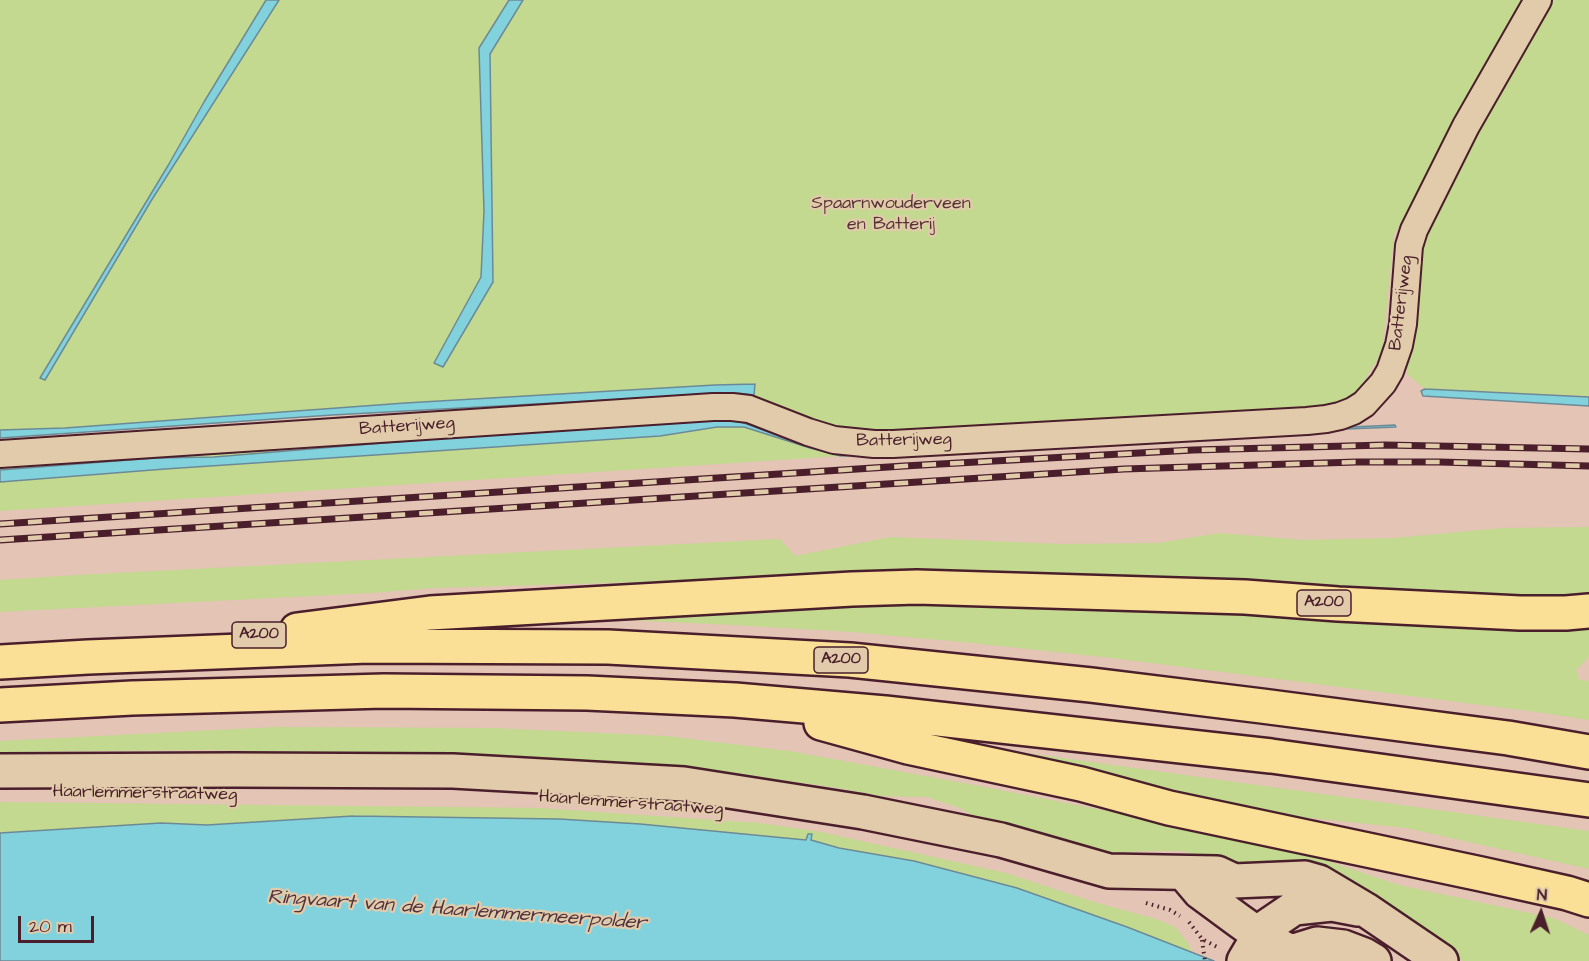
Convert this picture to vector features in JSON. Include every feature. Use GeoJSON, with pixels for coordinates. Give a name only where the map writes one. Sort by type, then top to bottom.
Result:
{"type":"FeatureCollection","features":[{"type":"Feature","properties":{"kind":"highway","name":"A200"},"geometry":{"type":"LineString","coordinates":[[88,657],[430,613],[917,587],[1234,597],[1520,613],[1589,611]]}},
{"type":"Feature","properties":{"kind":"highway","name":"A200"},"geometry":{"type":"LineString","coordinates":[[0,662],[368,646],[608,647],[850,660],[1091,685],[1508,738],[1589,752]]}},
{"type":"Feature","properties":{"kind":"highway"},"geometry":{"type":"LineString","coordinates":[[0,705],[132,698],[384,691],[587,693],[735,700],[885,713],[1271,756],[1589,800]]}},
{"type":"Feature","properties":{"kind":"highway"},"geometry":{"type":"LineString","coordinates":[[735,700],[908,747],[1081,784],[1169,808],[1481,874],[1589,900]]}},
{"type":"Feature","properties":{"kind":"main road","name":"Haarlemmerstraatweg"},"geometry":{"type":"LineString","coordinates":[[0,771],[453,771],[684,784],[863,812],[990,838],[1109,871],[1217,873],[1234,881],[1305,878],[1319,882],[1366,910],[1441,961]]}},
{"type":"Feature","properties":{"kind":"main road"},"geometry":{"type":"LineString","coordinates":[[1184,873],[1200,892],[1270,946],[1317,944],[1343,947],[1374,961]]}},
{"type":"Feature","properties":{"kind":"main road","name":"Haarlemmerstraatweg"},"geometry":{"type":"LineString","coordinates":[[1234,881],[1270,946]]}},
{"type":"Feature","properties":{"kind":"main road"},"geometry":{"type":"LineString","coordinates":[[1270,946],[1294,908],[1332,904],[1366,910]]}},
{"type":"Feature","properties":{"kind":"street","name":"Batterijweg"},"geometry":{"type":"LineString","coordinates":[[0,454],[713,406],[749,409],[834,440],[873,444],[1307,421],[1340,416],[1364,404],[1383,383],[1390,371],[1403,324],[1409,246],[1414,230],[1461,135],[1538,0]]}},
{"type":"Feature","properties":{"kind":"path"},"geometry":{"type":"LineString","coordinates":[[1139,902],[1170,910],[1188,921],[1202,939],[1205,961]]}},
{"type":"Feature","properties":{"kind":"green space","name":"Spaarnwouderveen en Batterij"},"geometry":{"type":"Polygon","coordinates":[[[0,0],[266,0],[204,102],[45,379],[151,201],[279,0],[509,0],[479,48],[484,211],[481,277],[434,363],[493,282],[490,54],[523,0],[1526,0],[1394,235],[1382,352],[1358,391],[1338,402],[1314,408],[878,430],[838,428],[754,395],[755,384],[65,428],[0,430],[0,0]]]}},
{"type":"Feature","properties":{"kind":"green space"},"geometry":{"type":"Polygon","coordinates":[[[1546,0],[1589,0],[1589,396],[1425,389],[1407,374],[1406,351],[1421,229],[1546,0]]]}},
{"type":"Feature","properties":{"kind":"green space"},"geometry":{"type":"Polygon","coordinates":[[[736,415],[839,452],[841,456],[0,511],[0,460],[736,415]]]}},
{"type":"Feature","properties":{"kind":"green space"},"geometry":{"type":"Polygon","coordinates":[[[1589,527],[1589,595],[1565,598],[1519,598],[1097,575],[1034,574],[434,588],[0,612],[0,580],[76,575],[780,539],[795,556],[890,537],[1062,544],[1158,543],[1219,533],[1304,540],[1393,538],[1502,528],[1589,527]]]}},
{"type":"Feature","properties":{"kind":"green space"},"geometry":{"type":"Polygon","coordinates":[[[1016,605],[1589,627],[1589,657],[1576,670],[1580,680],[1589,681],[1589,720],[1111,658],[972,643],[852,632],[580,618],[723,608],[1016,605]]]}},
{"type":"Feature","properties":{"kind":"green space"},"geometry":{"type":"Polygon","coordinates":[[[276,727],[494,728],[666,736],[789,751],[1158,821],[1306,854],[1399,885],[1553,918],[1589,935],[1589,961],[1463,961],[1416,931],[1200,856],[1182,851],[1108,853],[982,821],[960,808],[927,797],[880,796],[697,768],[518,757],[202,750],[0,752],[0,741],[276,727]]]}},
{"type":"Feature","properties":{"kind":"green space"},"geometry":{"type":"Polygon","coordinates":[[[960,747],[1019,752],[1589,831],[1589,869],[1406,828],[1283,815],[960,747]]]}},
{"type":"Feature","properties":{"kind":"green space"},"geometry":{"type":"Polygon","coordinates":[[[0,802],[540,808],[760,823],[821,832],[1006,873],[1094,902],[1156,919],[1175,927],[1192,952],[1017,888],[914,861],[839,848],[811,840],[808,834],[806,840],[640,824],[559,819],[353,816],[207,825],[161,823],[0,833],[0,802]]]}},
{"type":"Feature","properties":{"kind":"water"},"geometry":{"type":"Polygon","coordinates":[[[266,0],[279,0],[151,201],[45,380],[40,378],[169,164],[266,0]]]}},
{"type":"Feature","properties":{"kind":"water"},"geometry":{"type":"Polygon","coordinates":[[[509,0],[523,0],[490,54],[493,282],[443,367],[434,363],[481,277],[484,211],[479,48],[509,0]]]}},
{"type":"Feature","properties":{"kind":"water"},"geometry":{"type":"Polygon","coordinates":[[[755,384],[754,395],[737,393],[332,415],[0,438],[0,430],[65,428],[405,403],[755,384]]]}},
{"type":"Feature","properties":{"kind":"water"},"geometry":{"type":"Polygon","coordinates":[[[1425,389],[1589,397],[1589,406],[1423,396],[1421,391],[1425,389]]]}},
{"type":"Feature","properties":{"kind":"water"},"geometry":{"type":"Polygon","coordinates":[[[714,419],[741,422],[807,446],[843,454],[1244,432],[1395,425],[1396,427],[1222,434],[841,456],[810,448],[744,427],[717,427],[660,436],[0,482],[0,470],[155,458],[214,457],[714,419]]]}},
{"type":"Feature","properties":{"kind":"water","name":"Ringvaart van de Haarlemmermeerpolder"},"geometry":{"type":"Polygon","coordinates":[[[353,816],[559,819],[640,824],[806,840],[808,834],[812,834],[811,840],[839,848],[914,861],[1017,888],[1214,961],[0,961],[0,833],[161,823],[207,825],[353,816]]]}},
{"type":"Feature","properties":{"kind":"railway"},"geometry":{"type":"LineString","coordinates":[[0,524],[904,466],[1193,450],[1385,445],[1589,449]]}},
{"type":"Feature","properties":{"kind":"railway"},"geometry":{"type":"LineString","coordinates":[[0,540],[1124,469],[1357,462],[1589,466]]}}]}
